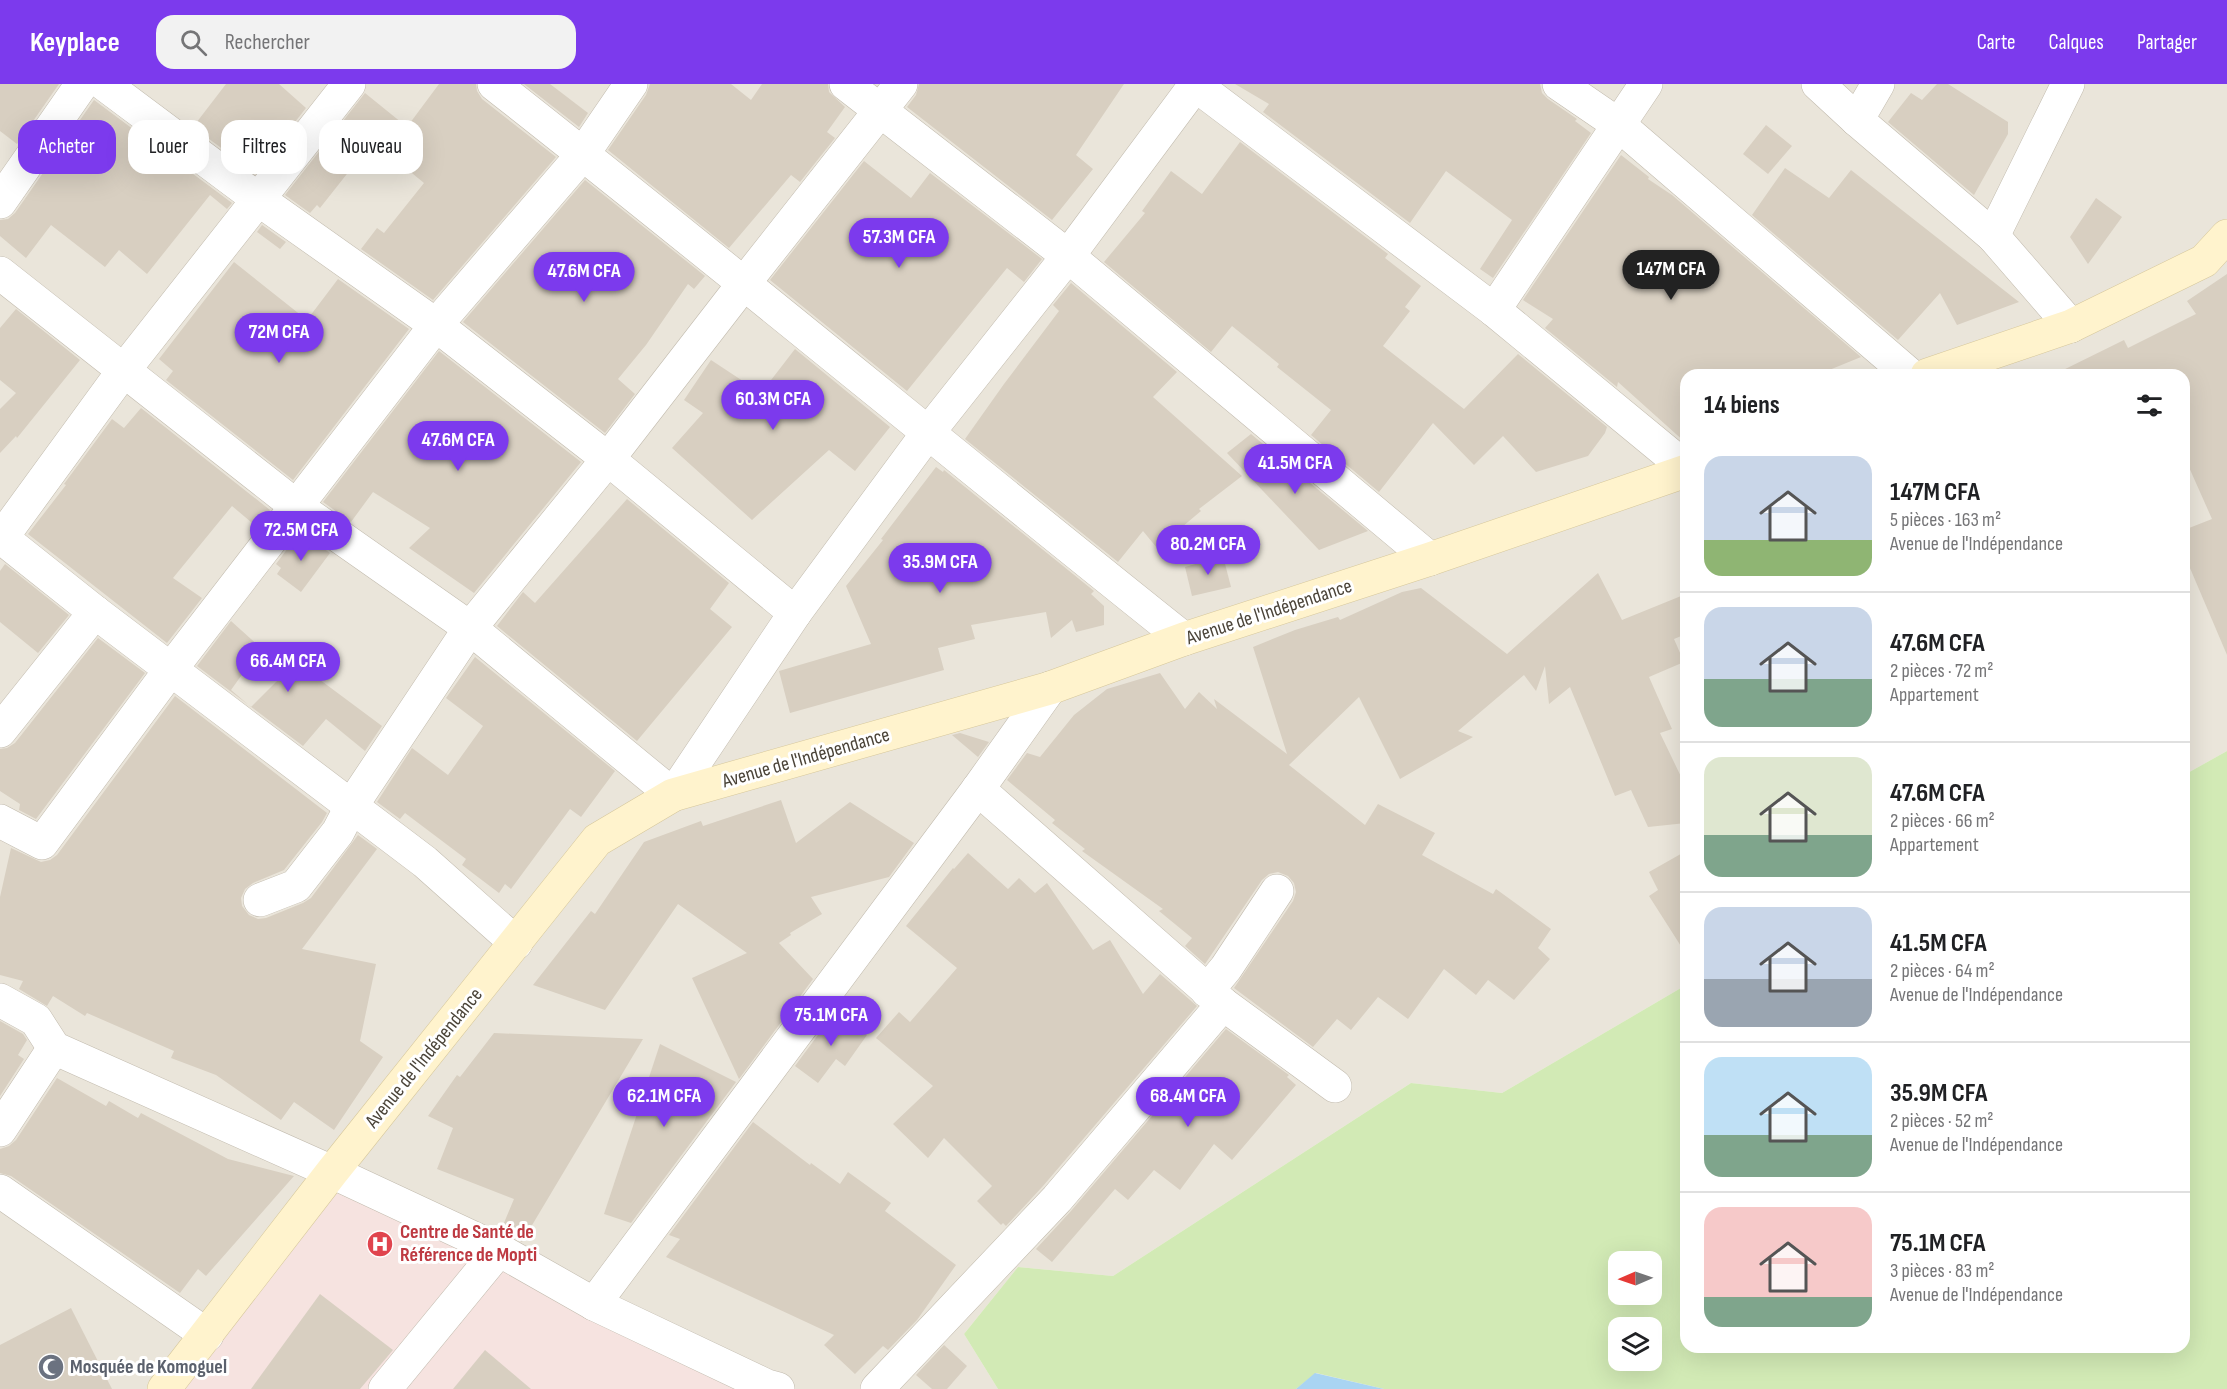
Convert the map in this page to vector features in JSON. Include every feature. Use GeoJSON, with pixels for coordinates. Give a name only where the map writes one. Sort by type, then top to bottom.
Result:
{"type":"FeatureCollection","features":[{"type":"Feature","properties":{"kind":"main road"},"geometry":{"type":"LineString","coordinates":[[1945,369],[2071,326],[2204,261],[2227,236]]}},
{"type":"Feature","properties":{"kind":"main road","name":"Avenue de l'Indépendance"},"geometry":{"type":"LineString","coordinates":[[164,1389],[332,1172],[597,840],[673,795],[1050,688],[1184,639],[1430,559],[1680,472]]}},
{"type":"Feature","properties":{"kind":"street"},"geometry":{"type":"LineString","coordinates":[[0,202],[82,84]]}},
{"type":"Feature","properties":{"kind":"street"},"geometry":{"type":"LineString","coordinates":[[104,84],[258,199],[436,325],[608,459],[795,613]]}},
{"type":"Feature","properties":{"kind":"street"},"geometry":{"type":"LineString","coordinates":[[349,84],[124,370],[1,539],[425,862],[516,943]]}},
{"type":"Feature","properties":{"kind":"street"},"geometry":{"type":"LineString","coordinates":[[494,84],[745,282],[927,434],[1184,639]]}},
{"type":"Feature","properties":{"kind":"street"},"geometry":{"type":"LineString","coordinates":[[0,821],[42,843],[171,669],[436,325],[583,154],[631,84]]}},
{"type":"Feature","properties":{"kind":"street"},"geometry":{"type":"LineString","coordinates":[[846,84],[1068,256],[1430,559]]}},
{"type":"Feature","properties":{"kind":"street"},"geometry":{"type":"LineString","coordinates":[[260,900],[296,886],[338,832],[352,805],[470,628],[608,459],[901,84]]}},
{"type":"Feature","properties":{"kind":"street"},"geometry":{"type":"LineString","coordinates":[[0,273],[296,506],[470,628],[673,795],[795,613],[927,434],[1068,256],[1195,84],[1494,310],[1680,465]]}},
{"type":"Feature","properties":{"kind":"street"},"geometry":{"type":"LineString","coordinates":[[1559,84],[1619,125],[1903,369]]}},
{"type":"Feature","properties":{"kind":"street"},"geometry":{"type":"LineString","coordinates":[[1494,310],[1646,84]]}},
{"type":"Feature","properties":{"kind":"street"},"geometry":{"type":"LineString","coordinates":[[1818,84],[1993,236],[2071,326]]}},
{"type":"Feature","properties":{"kind":"street"},"geometry":{"type":"LineString","coordinates":[[1857,120],[1878,84]]}},
{"type":"Feature","properties":{"kind":"street"},"geometry":{"type":"LineString","coordinates":[[1993,236],[2068,84]]}},
{"type":"Feature","properties":{"kind":"street"},"geometry":{"type":"LineString","coordinates":[[0,731],[96,612]]}},
{"type":"Feature","properties":{"kind":"street"},"geometry":{"type":"LineString","coordinates":[[594,1304],[978,789],[1050,688]]}},
{"type":"Feature","properties":{"kind":"street"},"geometry":{"type":"LineString","coordinates":[[978,789],[1215,997],[1335,1086]]}},
{"type":"Feature","properties":{"kind":"street"},"geometry":{"type":"LineString","coordinates":[[878,1389],[1057,1199],[1215,997],[1226,968],[1276,891]]}},
{"type":"Feature","properties":{"kind":"street"},"geometry":{"type":"LineString","coordinates":[[0,1000],[36,1020],[54,1048],[332,1172],[499,1250],[594,1304],[766,1386],[778,1389]]}},
{"type":"Feature","properties":{"kind":"street"},"geometry":{"type":"LineString","coordinates":[[0,1130],[54,1048]]}},
{"type":"Feature","properties":{"kind":"street"},"geometry":{"type":"LineString","coordinates":[[0,1191],[207,1335]]}},
{"type":"Feature","properties":{"kind":"street"},"geometry":{"type":"LineString","coordinates":[[385,1389],[499,1250]]}},
{"type":"Feature","properties":{"kind":"shaded area"},"geometry":{"type":"Polygon","coordinates":[[[0,84],[2227,84],[2227,751],[2190,772],[2190,369],[1680,369],[1680,989],[1502,1093],[1411,1083],[1113,1276],[1018,1267],[964,1334],[998,1389],[0,1389],[0,84]]]}},
{"type":"Feature","properties":{"kind":"shaded area","name":"Centre de Santé de Référence de Mopti"},"geometry":{"type":"Polygon","coordinates":[[[345,1176],[755,1389],[177,1389],[345,1176]]]}},
{"type":"Feature","properties":{"kind":"green space"},"geometry":{"type":"Polygon","coordinates":[[[2227,751],[2227,1389],[1384,1389],[1316,1373],[1296,1389],[998,1389],[964,1334],[1018,1267],[1113,1276],[1411,1083],[1502,1093],[1680,989],[1680,1353],[2190,1353],[2190,772],[2227,751]]]}},
{"type":"Feature","properties":{"kind":"water"},"geometry":{"type":"Polygon","coordinates":[[[1315,1373],[1384,1389],[1296,1389],[1315,1373]]]}},
{"type":"Feature","properties":{"kind":"building"},"geometry":{"type":"Polygon","coordinates":[[[0,84],[59,84],[34,120],[18,120],[17,144],[0,131],[0,84]]]}},
{"type":"Feature","properties":{"kind":"building"},"geometry":{"type":"Polygon","coordinates":[[[226,84],[279,84],[306,108],[297,120],[221,120],[221,148],[209,139],[209,120],[198,120],[226,84]]]}},
{"type":"Feature","properties":{"kind":"building"},"geometry":{"type":"Polygon","coordinates":[[[439,84],[476,84],[482,99],[556,157],[433,300],[361,249],[377,228],[384,233],[424,183],[413,174],[423,174],[423,120],[412,120],[439,84]]]}},
{"type":"Feature","properties":{"kind":"building"},"geometry":{"type":"Polygon","coordinates":[[[524,84],[550,84],[588,113],[579,127],[524,84]]]}},
{"type":"Feature","properties":{"kind":"building"},"geometry":{"type":"Polygon","coordinates":[[[650,84],[731,84],[751,100],[762,84],[828,84],[829,92],[845,107],[827,132],[835,138],[800,182],[791,175],[729,248],[608,150],[646,95],[650,84]]]}},
{"type":"Feature","properties":{"kind":"building"},"geometry":{"type":"Polygon","coordinates":[[[919,84],[1124,84],[1076,155],[1093,169],[1052,220],[907,107],[916,95],[919,84]]]}},
{"type":"Feature","properties":{"kind":"building"},"geometry":{"type":"Polygon","coordinates":[[[1235,84],[1540,84],[1542,93],[1548,99],[1577,119],[1575,121],[1591,133],[1493,278],[1480,269],[1512,220],[1446,171],[1410,223],[1263,112],[1269,104],[1235,84]]]}},
{"type":"Feature","properties":{"kind":"building"},"geometry":{"type":"Polygon","coordinates":[[[1937,84],[1948,84],[2008,122],[2008,134],[1974,195],[1888,122],[1911,93],[1922,100],[1937,84]]]}},
{"type":"Feature","properties":{"kind":"building"},"geometry":{"type":"Polygon","coordinates":[[[365,93],[398,120],[344,120],[365,93]]]}},
{"type":"Feature","properties":{"kind":"building"},"geometry":{"type":"Polygon","coordinates":[[[94,100],[128,125],[128,174],[193,174],[232,203],[227,209],[210,195],[147,274],[119,250],[105,267],[51,225],[26,258],[0,236],[0,220],[8,219],[15,213],[42,174],[116,174],[116,120],[80,120],[94,100]]]}},
{"type":"Feature","properties":{"kind":"building"},"geometry":{"type":"Polygon","coordinates":[[[1766,125],[1792,146],[1768,174],[1743,154],[1766,125]]]}},
{"type":"Feature","properties":{"kind":"building"},"geometry":{"type":"Polygon","coordinates":[[[1240,142],[1388,254],[1385,258],[1421,286],[1405,307],[1410,311],[1383,346],[1464,409],[1518,354],[1607,427],[1588,456],[1536,472],[1503,436],[1474,465],[1433,423],[1379,492],[1311,435],[1331,410],[1277,367],[1279,364],[1232,326],[1211,352],[1104,262],[1145,213],[1142,211],[1171,171],[1202,194],[1240,142]]]}},
{"type":"Feature","properties":{"kind":"building"},"geometry":{"type":"Polygon","coordinates":[[[319,152],[319,174],[347,174],[320,208],[317,205],[310,213],[285,195],[301,174],[307,174],[307,167],[319,152]]]}},
{"type":"Feature","properties":{"kind":"building"},"geometry":{"type":"Polygon","coordinates":[[[1621,155],[1649,177],[1648,179],[1672,195],[1861,357],[1832,369],[1680,369],[1680,438],[1618,382],[1617,387],[1545,328],[1553,319],[1523,300],[1621,155]]]}},
{"type":"Feature","properties":{"kind":"building"},"geometry":{"type":"Polygon","coordinates":[[[864,161],[911,198],[930,173],[1042,259],[1024,282],[1007,268],[907,391],[770,280],[864,161]]]}},
{"type":"Feature","properties":{"kind":"building"},"geometry":{"type":"Polygon","coordinates":[[[1785,168],[1829,198],[1851,170],[2019,302],[1957,325],[1940,293],[1898,340],[1752,215],[1785,168]]]}},
{"type":"Feature","properties":{"kind":"building"},"geometry":{"type":"Polygon","coordinates":[[[585,180],[705,276],[694,289],[688,284],[646,345],[618,379],[635,394],[605,433],[463,322],[585,180]]]}},
{"type":"Feature","properties":{"kind":"building"},"geometry":{"type":"Polygon","coordinates":[[[2096,198],[2122,217],[2088,264],[2070,237],[2096,198]]]}},
{"type":"Feature","properties":{"kind":"building"},"geometry":{"type":"Polygon","coordinates":[[[262,225],[286,242],[280,249],[257,232],[262,225]]]}},
{"type":"Feature","properties":{"kind":"building"},"geometry":{"type":"Polygon","coordinates":[[[234,262],[307,320],[338,279],[409,329],[293,480],[166,380],[173,371],[159,359],[234,262]]]}},
{"type":"Feature","properties":{"kind":"building"},"geometry":{"type":"Polygon","coordinates":[[[2227,274],[2227,655],[2190,568],[2190,528],[2212,519],[2190,470],[2190,369],[2065,369],[2124,340],[2128,348],[2196,314],[2187,301],[2227,274]]]}},
{"type":"Feature","properties":{"kind":"building"},"geometry":{"type":"Polygon","coordinates":[[[1071,283],[1177,372],[1153,397],[1242,476],[1199,509],[1201,511],[1157,548],[1143,531],[1118,562],[965,439],[1059,311],[1053,305],[1071,283]]]}},
{"type":"Feature","properties":{"kind":"building"},"geometry":{"type":"Polygon","coordinates":[[[16,309],[80,360],[17,438],[16,436],[0,453],[0,409],[16,393],[0,380],[0,328],[16,309]]]}},
{"type":"Feature","properties":{"kind":"building"},"geometry":{"type":"Polygon","coordinates":[[[795,349],[890,427],[855,471],[829,450],[752,520],[672,448],[703,413],[684,400],[711,360],[761,393],[795,349]]]}},
{"type":"Feature","properties":{"kind":"building"},"geometry":{"type":"Polygon","coordinates":[[[439,351],[581,462],[474,593],[409,548],[430,528],[373,492],[351,522],[323,502],[439,351]]]}},
{"type":"Feature","properties":{"kind":"building"},"geometry":{"type":"Polygon","coordinates":[[[141,408],[270,510],[257,527],[232,506],[173,578],[202,598],[167,643],[28,534],[112,419],[124,428],[141,408]]]}},
{"type":"Feature","properties":{"kind":"building"},"geometry":{"type":"Polygon","coordinates":[[[1251,434],[1368,531],[1319,550],[1227,453],[1251,434]]]}},
{"type":"Feature","properties":{"kind":"building"},"geometry":{"type":"Polygon","coordinates":[[[936,467],[943,472],[944,470],[1094,591],[1091,594],[1104,606],[1104,625],[1076,632],[1072,620],[1051,638],[1046,612],[971,625],[975,639],[938,648],[944,670],[790,713],[779,671],[871,644],[846,586],[936,467]]]}},
{"type":"Feature","properties":{"kind":"building"},"geometry":{"type":"Polygon","coordinates":[[[627,499],[729,583],[710,609],[732,627],[637,741],[497,626],[523,592],[535,603],[627,499]]]}},
{"type":"Feature","properties":{"kind":"building"},"geometry":{"type":"Polygon","coordinates":[[[300,532],[330,553],[301,592],[277,574],[281,568],[276,564],[300,532]]]}},
{"type":"Feature","properties":{"kind":"building"},"geometry":{"type":"Polygon","coordinates":[[[1223,556],[1231,587],[1192,596],[1185,567],[1223,556]]]}},
{"type":"Feature","properties":{"kind":"building"},"geometry":{"type":"Polygon","coordinates":[[[5,564],[69,615],[38,653],[0,622],[0,571],[5,564]]]}},
{"type":"Feature","properties":{"kind":"building"},"geometry":{"type":"Polygon","coordinates":[[[1598,573],[1622,620],[1680,596],[1680,636],[1674,639],[1680,653],[1680,664],[1649,677],[1672,729],[1660,733],[1680,775],[1680,824],[1648,827],[1631,790],[1615,796],[1570,687],[1549,704],[1545,666],[1536,691],[1524,675],[1458,731],[1473,737],[1400,779],[1359,697],[1289,765],[1365,825],[1378,804],[1435,833],[1422,855],[1493,894],[1496,889],[1551,929],[1538,948],[1550,959],[1514,1000],[1488,980],[1476,995],[1444,969],[1408,1019],[1378,997],[1351,1030],[1337,1019],[1313,1047],[1234,988],[1293,901],[1296,892],[1294,883],[1288,876],[1278,872],[1269,874],[1262,880],[1205,964],[1185,946],[1192,938],[1159,911],[1163,909],[1082,851],[1085,849],[1052,823],[1055,820],[1007,780],[1027,753],[1040,757],[1074,715],[1107,689],[1160,673],[1185,709],[1199,692],[1217,709],[1214,699],[1287,754],[1253,647],[1295,630],[1338,617],[1340,620],[1402,592],[1421,588],[1507,654],[1598,573]]]}},
{"type":"Feature","properties":{"kind":"building"},"geometry":{"type":"Polygon","coordinates":[[[231,621],[261,648],[231,690],[248,705],[197,666],[231,621]]]}},
{"type":"Feature","properties":{"kind":"building"},"geometry":{"type":"Polygon","coordinates":[[[98,638],[145,673],[36,819],[19,810],[20,804],[0,791],[0,749],[15,743],[98,638]]]}},
{"type":"Feature","properties":{"kind":"building"},"geometry":{"type":"Polygon","coordinates":[[[475,657],[615,771],[581,817],[570,809],[511,889],[505,884],[499,893],[462,865],[466,859],[405,813],[400,819],[377,802],[412,748],[448,775],[483,726],[446,698],[475,657]]]}},
{"type":"Feature","properties":{"kind":"building"},"geometry":{"type":"Polygon","coordinates":[[[296,662],[382,726],[365,751],[326,719],[303,746],[251,707],[296,662]]]}},
{"type":"Feature","properties":{"kind":"building"},"geometry":{"type":"Polygon","coordinates":[[[175,696],[327,813],[284,870],[253,883],[245,889],[241,898],[242,906],[249,915],[258,919],[266,918],[311,898],[358,835],[377,849],[302,949],[376,964],[360,1041],[383,1057],[334,1130],[294,1102],[281,1120],[216,1075],[171,1058],[174,1051],[87,1013],[85,1016],[53,996],[47,1006],[19,989],[23,981],[0,975],[0,897],[11,848],[41,862],[57,855],[175,696]]]}},
{"type":"Feature","properties":{"kind":"building"},"geometry":{"type":"Polygon","coordinates":[[[960,733],[989,742],[978,757],[952,735],[960,733]]]}},
{"type":"Feature","properties":{"kind":"building"},"geometry":{"type":"Polygon","coordinates":[[[781,800],[796,843],[850,802],[914,843],[889,877],[811,897],[822,914],[790,933],[791,935],[779,943],[813,979],[739,1079],[692,978],[747,953],[678,904],[605,1010],[533,985],[591,911],[595,914],[644,842],[701,821],[703,826],[781,800]]]}},
{"type":"Feature","properties":{"kind":"building"},"geometry":{"type":"Polygon","coordinates":[[[968,853],[1008,889],[1019,878],[1035,893],[1047,883],[1093,950],[1110,940],[1143,994],[1160,974],[1197,1006],[1006,1226],[1003,1223],[1001,1225],[977,1201],[992,1186],[944,1138],[928,1158],[893,1124],[933,1086],[876,1038],[899,1012],[910,1022],[957,968],[906,926],[968,853]]]}},
{"type":"Feature","properties":{"kind":"building"},"geometry":{"type":"Polygon","coordinates":[[[1680,854],[1680,945],[1649,896],[1658,890],[1649,872],[1680,854]]]}},
{"type":"Feature","properties":{"kind":"building"},"geometry":{"type":"Polygon","coordinates":[[[835,1012],[867,1035],[845,1066],[836,1059],[818,1083],[795,1066],[835,1012]]]}},
{"type":"Feature","properties":{"kind":"building"},"geometry":{"type":"Polygon","coordinates":[[[0,1021],[23,1034],[27,1040],[18,1055],[24,1059],[0,1096],[0,1021]]]}},
{"type":"Feature","properties":{"kind":"building"},"geometry":{"type":"Polygon","coordinates":[[[1226,1029],[1289,1075],[1287,1077],[1296,1085],[1232,1160],[1214,1144],[1180,1190],[1154,1170],[1128,1200],[1115,1189],[1052,1262],[1036,1249],[1226,1029]]]}},
{"type":"Feature","properties":{"kind":"building"},"geometry":{"type":"Polygon","coordinates":[[[494,1033],[643,1039],[522,1242],[501,1230],[514,1199],[437,1169],[453,1128],[428,1116],[457,1075],[460,1077],[494,1033]]]}},
{"type":"Feature","properties":{"kind":"building"},"geometry":{"type":"Polygon","coordinates":[[[660,1044],[736,1082],[631,1223],[604,1214],[660,1044]]]}},
{"type":"Feature","properties":{"kind":"building"},"geometry":{"type":"Polygon","coordinates":[[[57,1078],[106,1106],[109,1101],[138,1118],[141,1113],[228,1159],[294,1176],[206,1276],[198,1269],[180,1293],[11,1176],[0,1173],[0,1149],[16,1140],[57,1078]]]}},
{"type":"Feature","properties":{"kind":"building"},"geometry":{"type":"Polygon","coordinates":[[[753,1122],[810,1165],[811,1163],[840,1184],[848,1172],[891,1203],[885,1211],[956,1265],[917,1320],[888,1350],[883,1346],[855,1374],[824,1345],[834,1335],[666,1257],[680,1239],[669,1235],[753,1122]]]}},
{"type":"Feature","properties":{"kind":"building"},"geometry":{"type":"Polygon","coordinates":[[[320,1294],[393,1350],[360,1389],[251,1389],[320,1294]]]}},
{"type":"Feature","properties":{"kind":"building","name":"Mosquée de Komoguel"},"geometry":{"type":"Polygon","coordinates":[[[71,1308],[112,1389],[0,1389],[0,1345],[71,1308]]]}},
{"type":"Feature","properties":{"kind":"building"},"geometry":{"type":"Polygon","coordinates":[[[944,1345],[967,1366],[947,1389],[932,1389],[916,1375],[944,1345]]]}},
{"type":"Feature","properties":{"kind":"building"},"geometry":{"type":"Polygon","coordinates":[[[485,1350],[531,1389],[453,1389],[485,1350]]]}},
{"type":"Feature","properties":{"kind":"place","name":"Centre de Santé de Référence de Mopti"},"geometry":{"type":"Point","coordinates":[380,1244]}},
{"type":"Feature","properties":{"kind":"place","name":"Mosquée de Komoguel"},"geometry":{"type":"Point","coordinates":[51,1367]}}]}
